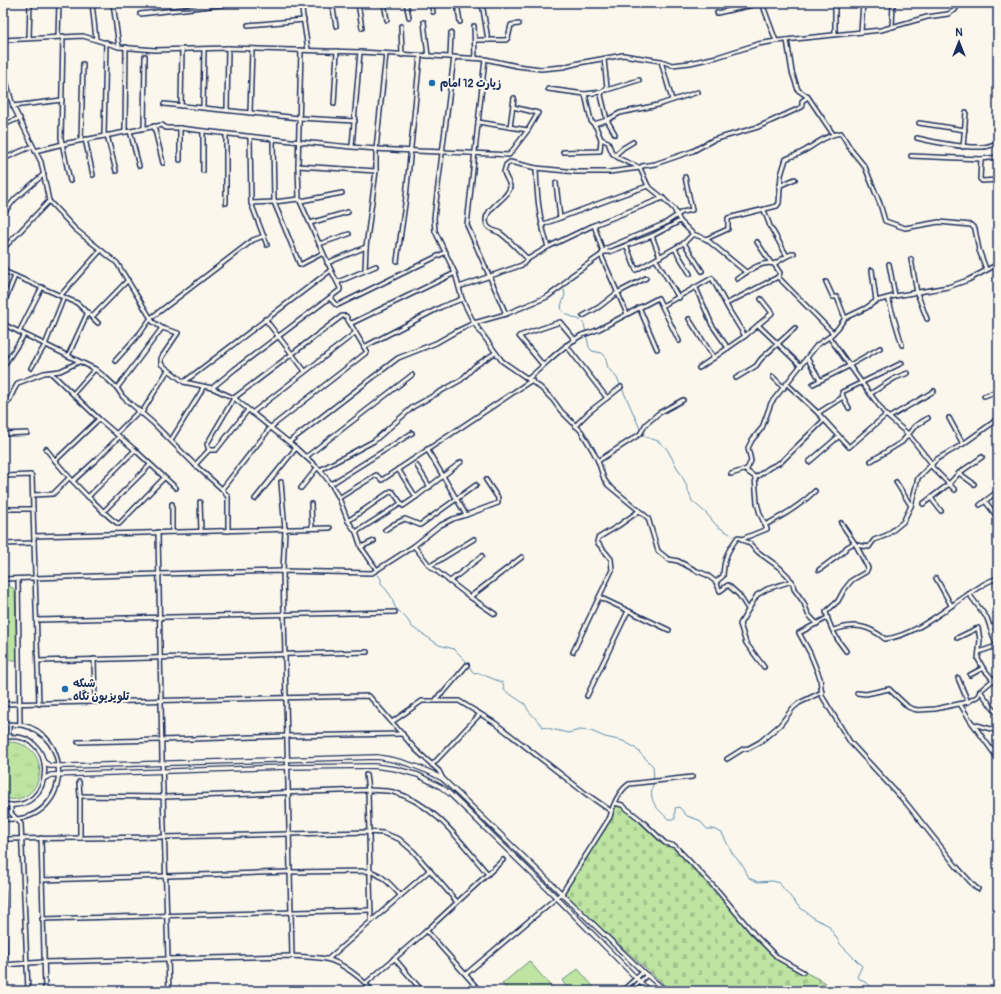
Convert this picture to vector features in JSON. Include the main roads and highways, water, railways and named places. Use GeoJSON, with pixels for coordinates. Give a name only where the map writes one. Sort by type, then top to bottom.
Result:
{"type":"FeatureCollection","features":[{"type":"Feature","properties":{"kind":"waterway"},"geometry":{"type":"LineString","coordinates":[[564,290],[565,295],[561,306],[562,310],[566,314],[580,320],[584,324],[589,347],[592,351],[602,353],[605,356],[608,368],[617,378],[641,431],[646,437],[658,441],[667,449],[685,482],[692,501],[706,513],[717,526],[733,536]]}},
{"type":"Feature","properties":{"kind":"waterway"},"geometry":{"type":"LineString","coordinates":[[749,545],[788,578]]}},
{"type":"Feature","properties":{"kind":"waterway"},"geometry":{"type":"LineString","coordinates":[[368,562],[373,569]]}},
{"type":"Feature","properties":{"kind":"waterway"},"geometry":{"type":"LineString","coordinates":[[376,572],[381,579],[381,583],[391,596],[395,607],[407,619],[412,627],[439,645],[454,649],[466,661],[474,674],[479,673],[503,683],[504,690],[525,704],[528,710],[543,727],[568,733],[580,730],[591,731],[605,737],[623,741],[634,747],[653,766],[654,780]]}},
{"type":"Feature","properties":{"kind":"waterway"},"geometry":{"type":"LineString","coordinates":[[653,784],[652,799],[668,819],[675,819],[675,808],[679,807],[687,816],[699,820],[707,829],[713,829],[722,833],[732,853],[744,867],[749,878],[758,882],[773,881],[779,883],[798,906],[815,919],[828,925],[841,945],[862,966],[857,977],[878,991]]}},
{"type":"Feature","properties":{"kind":"waterway"},"geometry":{"type":"LineString","coordinates":[[910,991],[915,988],[919,991]]}},
{"type":"Feature","properties":{"kind":"waterway"},"geometry":{"type":"LineString","coordinates":[[896,991],[898,989],[904,991]]}},
{"type":"Feature","properties":{"kind":"place","name":"زیارت 12 امام"},"geometry":{"type":"Point","coordinates":[432,83]}},
{"type":"Feature","properties":{"kind":"place","name":"شبکه تلویزیون نگاه"},"geometry":{"type":"Point","coordinates":[65,689]}}]}
